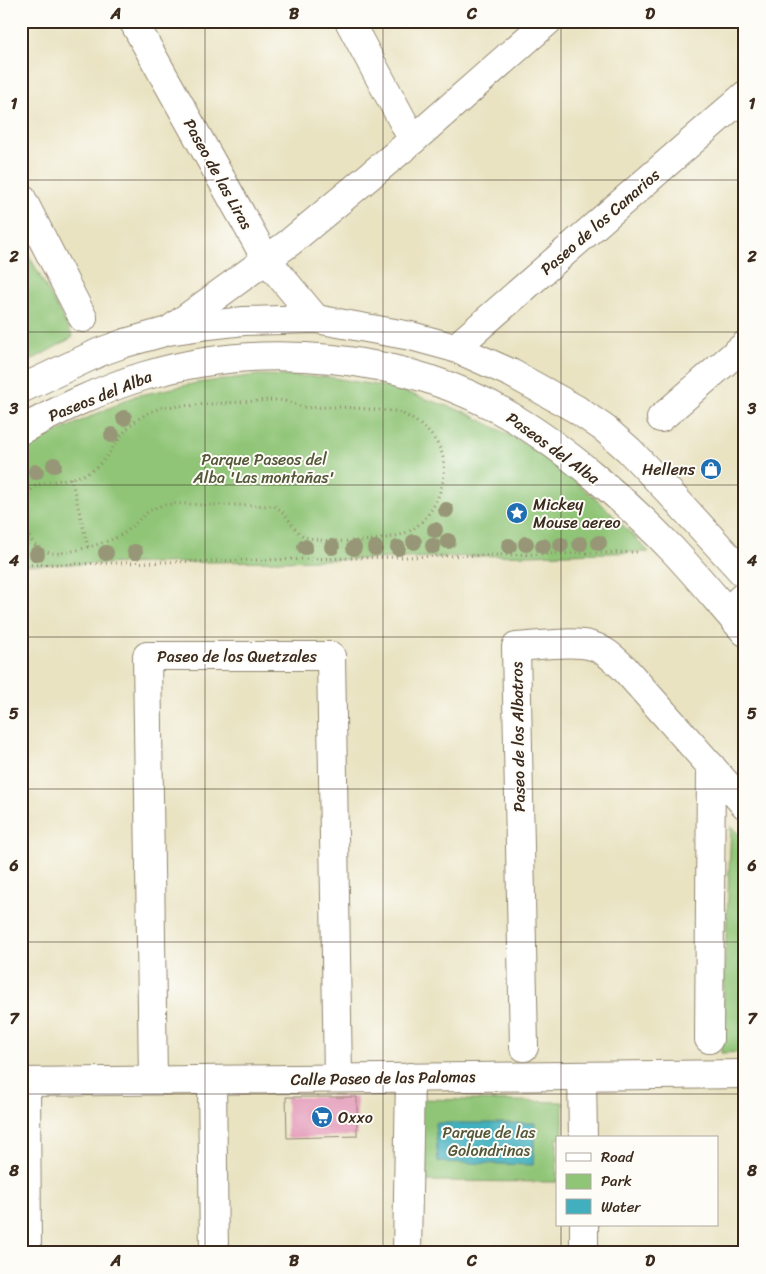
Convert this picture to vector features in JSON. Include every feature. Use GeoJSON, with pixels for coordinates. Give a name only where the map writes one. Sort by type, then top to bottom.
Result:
{"type":"FeatureCollection","features":[{"type":"Feature","properties":{"kind":"street","name":"Paseo de las Liras"},"geometry":{"type":"LineString","coordinates":[[133,21],[266,259],[316,319]]}},
{"type":"Feature","properties":{"kind":"street"},"geometry":{"type":"LineString","coordinates":[[349,21],[413,140]]}},
{"type":"Feature","properties":{"kind":"street"},"geometry":{"type":"LineString","coordinates":[[168,331],[289,243],[413,140],[548,21]]}},
{"type":"Feature","properties":{"kind":"street","name":"Paseo de los Canarios"},"geometry":{"type":"LineString","coordinates":[[455,348],[745,96]]}},
{"type":"Feature","properties":{"kind":"street"},"geometry":{"type":"LineString","coordinates":[[21,197],[83,318]]}},
{"type":"Feature","properties":{"kind":"street"},"geometry":{"type":"LineString","coordinates":[[21,389],[100,352],[168,331],[244,321],[316,319],[411,336],[455,348],[511,373],[576,408],[605,429],[629,450],[745,575]]}},
{"type":"Feature","properties":{"kind":"street"},"geometry":{"type":"LineString","coordinates":[[661,418],[745,345]]}},
{"type":"Feature","properties":{"kind":"street","name":"Paseos del Alba"},"geometry":{"type":"LineString","coordinates":[[21,430],[118,385],[144,376],[186,366],[246,358],[288,357],[330,358],[380,366],[422,378],[480,400],[512,416],[538,434],[612,492],[669,546],[736,603],[745,632]]}},
{"type":"Feature","properties":{"kind":"street","name":"Paseo de los Albatros"},"geometry":{"type":"LineString","coordinates":[[524,1047],[516,647],[580,644],[600,649],[624,668],[711,766]]}},
{"type":"Feature","properties":{"kind":"street","name":"Paseo de los Quetzales"},"geometry":{"type":"LineString","coordinates":[[153,1080],[147,656],[331,656],[338,1078]]}},
{"type":"Feature","properties":{"kind":"street"},"geometry":{"type":"LineString","coordinates":[[711,766],[745,805]]}},
{"type":"Feature","properties":{"kind":"street"},"geometry":{"type":"LineString","coordinates":[[709,1039],[711,766]]}},
{"type":"Feature","properties":{"kind":"street","name":"Calle Paseo de las Palomas"},"geometry":{"type":"LineString","coordinates":[[24,1082],[745,1074]]}},
{"type":"Feature","properties":{"kind":"street"},"geometry":{"type":"LineString","coordinates":[[582,1076],[583,1136]]}},
{"type":"Feature","properties":{"kind":"street"},"geometry":{"type":"LineString","coordinates":[[407,1253],[410,1077]]}},
{"type":"Feature","properties":{"kind":"street"},"geometry":{"type":"LineString","coordinates":[[212,1080],[214,1253]]}},
{"type":"Feature","properties":{"kind":"street"},"geometry":{"type":"LineString","coordinates":[[24,1082],[26,1253]]}},
{"type":"Feature","properties":{"kind":"street"},"geometry":{"type":"LineString","coordinates":[[584,1226],[584,1253]]}},
{"type":"Feature","properties":{"kind":"path"},"geometry":{"type":"LineString","coordinates":[[270,400],[287,401],[300,406],[399,412],[415,420],[426,430],[439,446],[444,462],[440,493],[432,508],[413,529],[398,536],[377,540],[335,541],[305,536],[296,530],[283,510],[274,506],[175,504],[158,507],[145,513],[121,535],[88,547],[65,553],[51,553],[37,548],[29,538],[23,519],[26,499],[32,489],[43,483],[72,478],[86,474],[98,466],[110,454],[126,430],[151,411],[164,407],[270,400]]}},
{"type":"Feature","properties":{"kind":"path"},"geometry":{"type":"LineString","coordinates":[[72,478],[88,547]]}},
{"type":"Feature","properties":{"kind":"path"},"geometry":{"type":"LineString","coordinates":[[21,565],[639,552]]}},
{"type":"Feature","properties":{"kind":"green space"},"geometry":{"type":"Polygon","coordinates":[[[21,241],[73,337],[21,366],[21,241]]]}},
{"type":"Feature","properties":{"kind":"green space","name":"Parque Paseos del Alba 'Las montañas'"},"geometry":{"type":"Polygon","coordinates":[[[258,375],[328,377],[393,388],[465,412],[517,439],[562,470],[607,509],[649,552],[21,565],[21,449],[135,396],[197,383],[258,375]]]}},
{"type":"Feature","properties":{"kind":"green space"},"geometry":{"type":"Polygon","coordinates":[[[731,826],[745,841],[745,1052],[721,1053],[731,826]]]}},
{"type":"Feature","properties":{"kind":"green space","name":"Parque de las Golondrinas"},"geometry":{"type":"Polygon","coordinates":[[[420,1099],[563,1102],[563,1136],[556,1136],[556,1182],[419,1181],[420,1099]]]}},
{"type":"Feature","properties":{"kind":"water"},"geometry":{"type":"Polygon","coordinates":[[[435,1123],[535,1123],[533,1165],[438,1162],[435,1123]]]}},
{"type":"Feature","properties":{"kind":"building","name":"Oxxo"},"geometry":{"type":"Polygon","coordinates":[[[286,1097],[357,1097],[357,1136],[287,1138],[286,1097]]]}},
{"type":"Feature","properties":{"kind":"place","name":"Hellens"},"geometry":{"type":"Point","coordinates":[711,469]}},
{"type":"Feature","properties":{"kind":"place","name":"Mickey Mouse aereo"},"geometry":{"type":"Point","coordinates":[517,513]}},
{"type":"Feature","properties":{"kind":"place","name":"Oxxo"},"geometry":{"type":"Point","coordinates":[322,1117]}}]}
